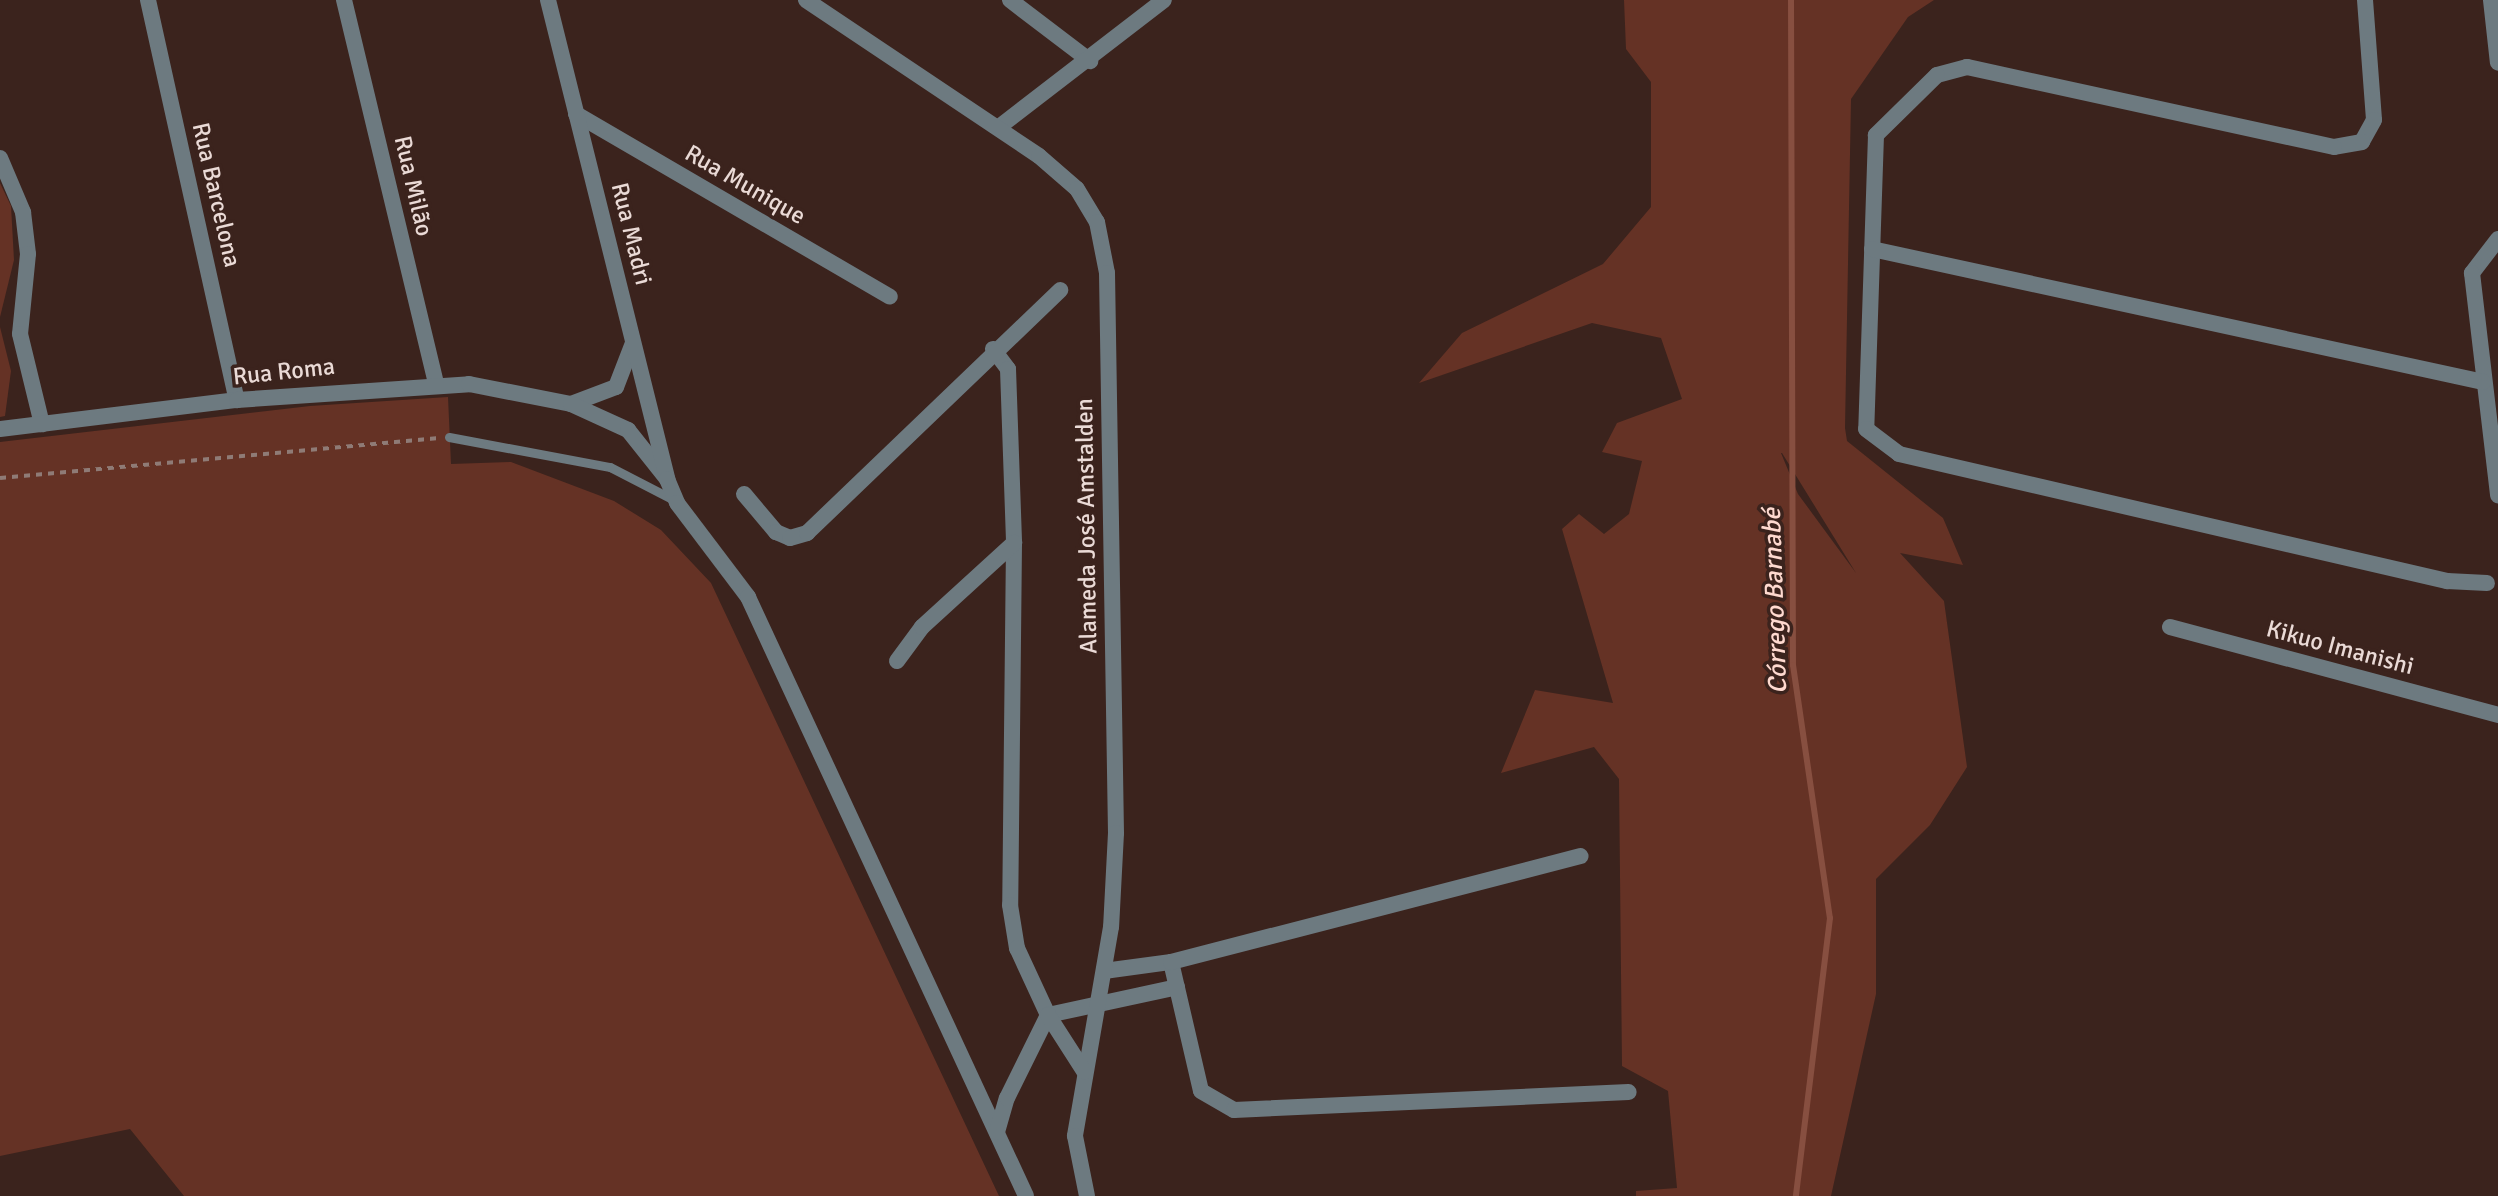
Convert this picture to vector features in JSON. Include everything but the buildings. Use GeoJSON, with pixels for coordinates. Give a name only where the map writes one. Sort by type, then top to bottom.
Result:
{"type":"FeatureCollection","features":[{"type":"Feature","properties":{"kind":"street","name":"Rua Barcelona"},"geometry":{"type":"LineString","coordinates":[[148,0],[237,400]]}},
{"type":"Feature","properties":{"kind":"street","name":"Rua Milão"},"geometry":{"type":"LineString","coordinates":[[344,0],[436,384]]}},
{"type":"Feature","properties":{"kind":"street","name":"Rua Madri"},"geometry":{"type":"LineString","coordinates":[[548,0],[667,479]]}},
{"type":"Feature","properties":{"kind":"street","name":"Alameda José Amstalden"},"geometry":{"type":"LineString","coordinates":[[806,0],[999,127],[1077,189],[1097,222],[1107,273],[1116,833],[1104,971],[1075,1136],[1087,1196]]}},
{"type":"Feature","properties":{"kind":"street"},"geometry":{"type":"LineString","coordinates":[[1010,0],[1090,61]]}},
{"type":"Feature","properties":{"kind":"street"},"geometry":{"type":"LineString","coordinates":[[999,127],[1090,61],[1164,0]]}},
{"type":"Feature","properties":{"kind":"street"},"geometry":{"type":"LineString","coordinates":[[2365,0],[2374,120],[2362,142],[2334,147],[1967,67],[1937,75],[1876,135],[1866,429],[1899,454],[2447,581],[2487,583]]}},
{"type":"Feature","properties":{"kind":"street"},"geometry":{"type":"LineString","coordinates":[[2491,0],[2498,63]]}},
{"type":"Feature","properties":{"kind":"street","name":"Rua Munique"},"geometry":{"type":"LineString","coordinates":[[576,114],[890,297]]}},
{"type":"Feature","properties":{"kind":"street"},"geometry":{"type":"LineString","coordinates":[[0,158],[23,212],[28,254],[20,334],[42,424]]}},
{"type":"Feature","properties":{"kind":"street"},"geometry":{"type":"LineString","coordinates":[[2498,239],[2472,273],[2498,495]]}},
{"type":"Feature","properties":{"kind":"street"},"geometry":{"type":"LineString","coordinates":[[1872,249],[2483,382]]}},
{"type":"Feature","properties":{"kind":"street"},"geometry":{"type":"LineString","coordinates":[[744,494],[776,532],[790,538],[807,533],[993,349],[1060,290]]}},
{"type":"Feature","properties":{"kind":"street"},"geometry":{"type":"LineString","coordinates":[[571,404],[616,387],[633,343]]}},
{"type":"Feature","properties":{"kind":"street"},"geometry":{"type":"LineString","coordinates":[[993,349],[1008,369],[1014,543],[1010,905],[1017,948],[1048,1015],[1084,1071]]}},
{"type":"Feature","properties":{"kind":"street","name":"Rua Roma"},"geometry":{"type":"LineString","coordinates":[[0,429],[237,400],[436,384],[504,388],[571,404],[628,430],[667,479]]}},
{"type":"Feature","properties":{"kind":"street"},"geometry":{"type":"LineString","coordinates":[[667,479],[677,503],[748,597],[1026,1196]]}},
{"type":"Feature","properties":{"kind":"street"},"geometry":{"type":"LineString","coordinates":[[897,661],[922,627],[1014,543]]}},
{"type":"Feature","properties":{"kind":"street","name":"Kikuo Imanishi"},"geometry":{"type":"LineString","coordinates":[[2170,627],[2498,715]]}},
{"type":"Feature","properties":{"kind":"street"},"geometry":{"type":"LineString","coordinates":[[1104,971],[1171,962],[1580,856]]}},
{"type":"Feature","properties":{"kind":"street"},"geometry":{"type":"LineString","coordinates":[[1171,962],[1201,1091],[1234,1110],[1629,1092]]}},
{"type":"Feature","properties":{"kind":"street"},"geometry":{"type":"LineString","coordinates":[[997,1132],[1007,1098],[1048,1015],[1098,1001],[1177,987]]}},
{"type":"Feature","properties":{"kind":"lane"},"geometry":{"type":"LineString","coordinates":[[449,437],[610,467],[677,503]]}},
{"type":"Feature","properties":{"kind":"path"},"geometry":{"type":"LineString","coordinates":[[0,478],[449,437]]}},
{"type":"Feature","properties":{"kind":"shaded area"},"geometry":{"type":"Polygon","coordinates":[[[1624,0],[1934,0],[1908,17],[1851,99],[1845,428],[1847,441],[1943,518],[1963,565],[1900,553],[1944,601],[1967,767],[1930,825],[1876,879],[1876,994],[1831,1196],[1636,1196],[1636,1191],[1677,1188],[1668,1091],[1622,1066],[1619,779],[1594,747],[1501,773],[1535,690],[1613,703],[1562,529],[1579,514],[1604,534],[1629,514],[1642,461],[1602,452],[1617,423],[1682,399],[1661,338],[1592,323],[1419,383],[1462,333],[1603,264],[1651,207],[1651,82],[1626,49],[1624,0]],[[1782,453],[1798,494],[1856,573],[1782,453]]]}},
{"type":"Feature","properties":{"kind":"shaded area"},"geometry":{"type":"Polygon","coordinates":[[[0,183],[11,206],[14,260],[0,317],[0,183]]]}},
{"type":"Feature","properties":{"kind":"shaded area"},"geometry":{"type":"Polygon","coordinates":[[[0,327],[11,371],[5,416],[0,417],[0,327]]]}},
{"type":"Feature","properties":{"kind":"shaded area"},"geometry":{"type":"Polygon","coordinates":[[[448,397],[451,464],[511,462],[614,501],[661,530],[711,583],[999,1196],[184,1196],[130,1129],[0,1156],[0,442],[310,406],[448,397]]]}},
{"type":"Feature","properties":{"kind":"waterway","name":"Córrego Barnabé"},"geometry":{"type":"LineString","coordinates":[[1791,0],[1793,665],[1830,918],[1796,1196]]}}]}
